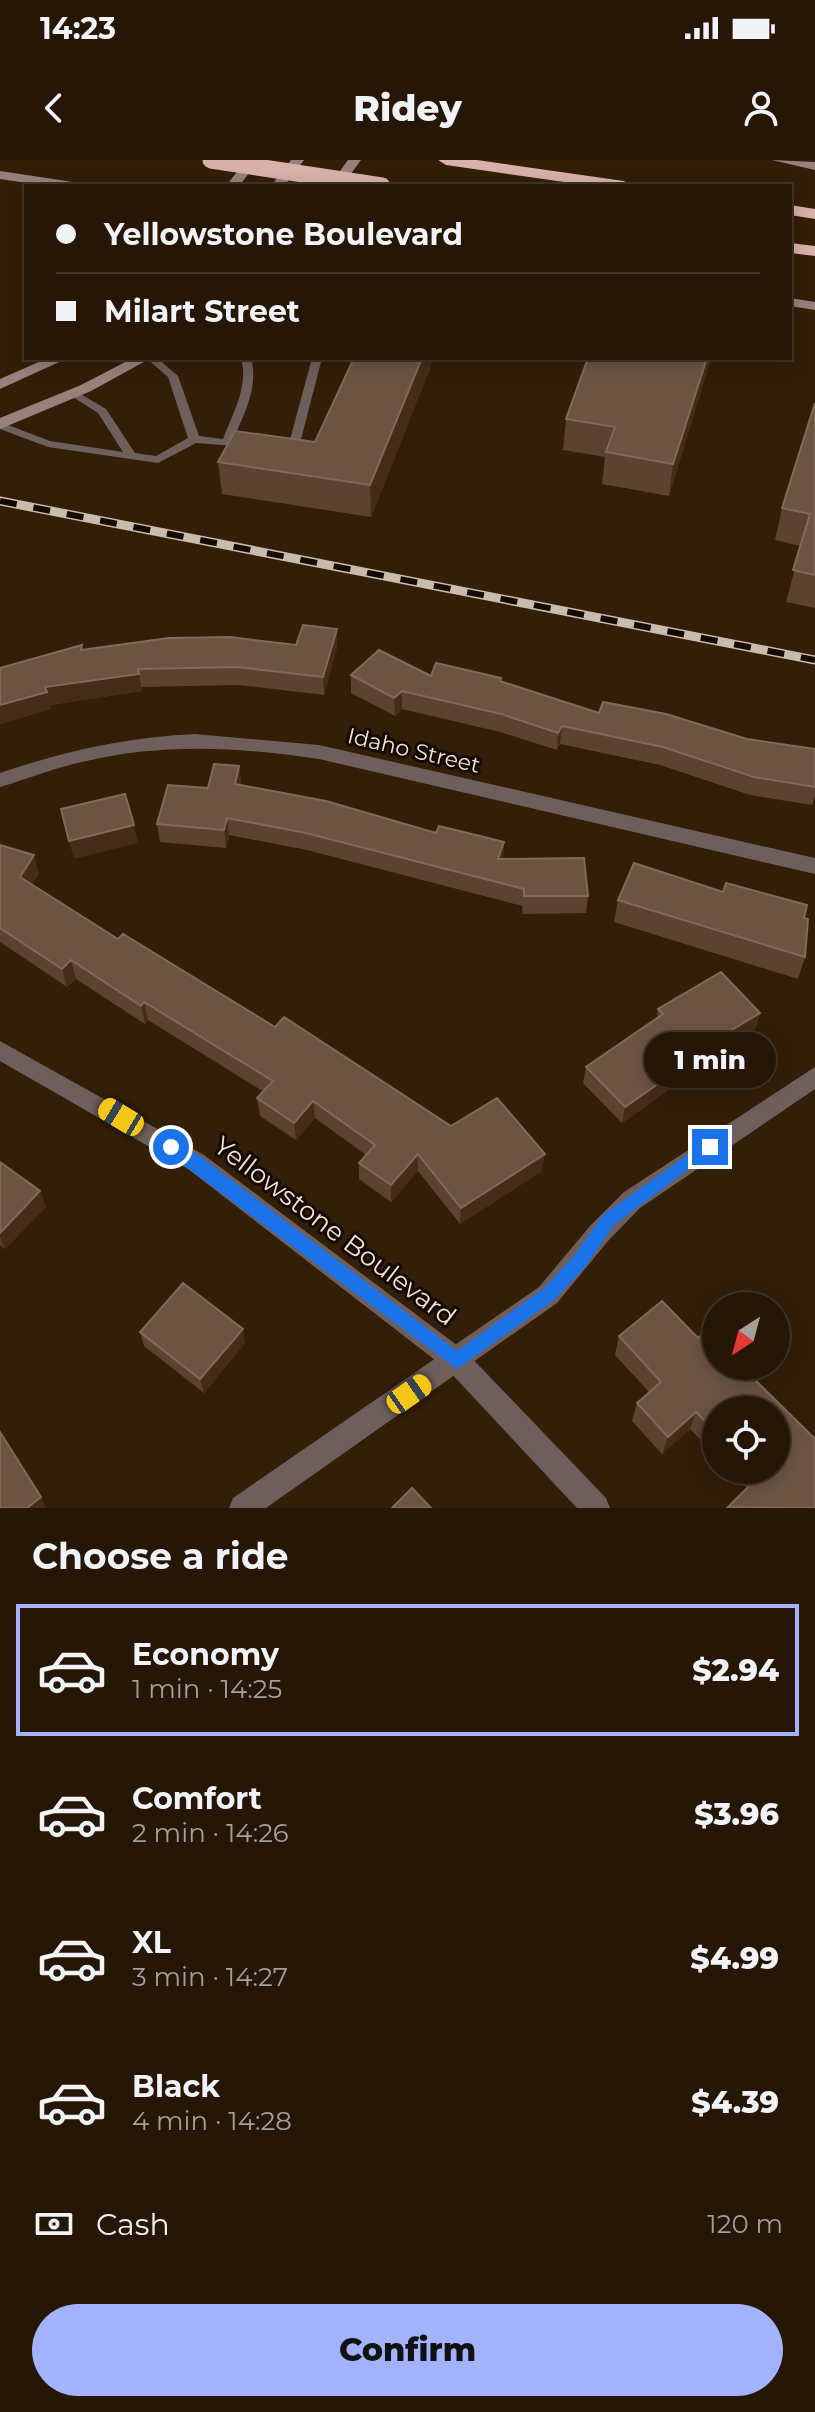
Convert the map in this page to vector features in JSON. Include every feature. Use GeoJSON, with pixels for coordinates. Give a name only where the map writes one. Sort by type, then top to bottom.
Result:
{"type":"FeatureCollection","features":[{"type":"Feature","properties":{"kind":"highway"},"geometry":{"type":"LineString","coordinates":[[211,160],[369,184]]}},
{"type":"Feature","properties":{"kind":"highway"},"geometry":{"type":"LineString","coordinates":[[446,160],[610,184]]}},
{"type":"Feature","properties":{"kind":"highway"},"geometry":{"type":"LineString","coordinates":[[792,210],[815,214]]}},
{"type":"Feature","properties":{"kind":"highway"},"geometry":{"type":"LineString","coordinates":[[792,248],[815,251]]}},
{"type":"Feature","properties":{"kind":"main road"},"geometry":{"type":"LineString","coordinates":[[234,184],[253,160]]}},
{"type":"Feature","properties":{"kind":"main road"},"geometry":{"type":"LineString","coordinates":[[279,184],[298,160]]}},
{"type":"Feature","properties":{"kind":"main road"},"geometry":{"type":"LineString","coordinates":[[337,184],[355,160]]}},
{"type":"Feature","properties":{"kind":"main road"},"geometry":{"type":"LineString","coordinates":[[778,160],[815,166]]}},
{"type":"Feature","properties":{"kind":"main road"},"geometry":{"type":"LineString","coordinates":[[0,178],[25,184]]}},
{"type":"Feature","properties":{"kind":"main road"},"geometry":{"type":"LineString","coordinates":[[0,178],[55,184]]}},
{"type":"Feature","properties":{"kind":"main road"},"geometry":{"type":"LineString","coordinates":[[792,302],[815,306]]}},
{"type":"Feature","properties":{"kind":"main road"},"geometry":{"type":"LineString","coordinates":[[0,384],[56,360]]}},
{"type":"Feature","properties":{"kind":"main road"},"geometry":{"type":"LineString","coordinates":[[0,425],[140,360]]}},
{"type":"Feature","properties":{"kind":"street","name":"Idaho Street"},"geometry":{"type":"LineString","coordinates":[[0,780],[54,760],[121,744],[193,739],[252,741],[319,752],[815,866]]}},
{"type":"Feature","properties":{"kind":"street","name":"Yellowstone Boulevard"},"geometry":{"type":"LineString","coordinates":[[0,1050],[196,1162],[457,1361],[596,1508]]}},
{"type":"Feature","properties":{"kind":"street"},"geometry":{"type":"LineString","coordinates":[[243,1508],[548,1295],[579,1261],[608,1220],[632,1200],[815,1077]]}},
{"type":"Feature","properties":{"kind":"lane"},"geometry":{"type":"LineString","coordinates":[[153,360],[173,376],[194,439]]}},
{"type":"Feature","properties":{"kind":"lane"},"geometry":{"type":"LineString","coordinates":[[227,443],[246,389],[247,360]]}},
{"type":"Feature","properties":{"kind":"lane"},"geometry":{"type":"LineString","coordinates":[[266,448],[292,451],[316,360]]}},
{"type":"Feature","properties":{"kind":"lane"},"geometry":{"type":"LineString","coordinates":[[74,393],[102,411],[131,456]]}},
{"type":"Feature","properties":{"kind":"lane"},"geometry":{"type":"LineString","coordinates":[[0,425],[48,444],[158,460],[194,439],[253,446]]}},
{"type":"Feature","properties":{"kind":"building"},"geometry":{"type":"Polygon","coordinates":[[[353,360],[421,360],[370,485],[218,462],[235,431],[315,442],[353,360]]]}},
{"type":"Feature","properties":{"kind":"building"},"geometry":{"type":"Polygon","coordinates":[[[587,360],[706,360],[673,464],[606,452],[615,427],[566,419],[587,360]]]}},
{"type":"Feature","properties":{"kind":"building"},"geometry":{"type":"Polygon","coordinates":[[[815,403],[815,575],[793,570],[810,514],[782,508],[815,403]]]}},
{"type":"Feature","properties":{"kind":"building"},"geometry":{"type":"Polygon","coordinates":[[[303,625],[337,629],[323,677],[237,667],[138,669],[139,674],[45,687],[47,692],[0,705],[0,668],[82,645],[81,650],[169,638],[230,637],[296,645],[303,625]]]}},
{"type":"Feature","properties":{"kind":"building"},"geometry":{"type":"Polygon","coordinates":[[[379,650],[431,676],[436,663],[501,678],[500,681],[599,713],[603,702],[666,714],[747,739],[815,749],[815,787],[754,777],[663,747],[562,726],[558,733],[501,714],[402,691],[394,698],[351,675],[379,650]]]}},
{"type":"Feature","properties":{"kind":"building"},"geometry":{"type":"Polygon","coordinates":[[[214,764],[239,766],[235,784],[326,801],[436,833],[439,826],[504,842],[498,859],[584,858],[588,896],[524,896],[524,889],[306,833],[227,818],[224,830],[157,824],[168,785],[208,788],[214,764]]]}},
{"type":"Feature","properties":{"kind":"building"},"geometry":{"type":"Polygon","coordinates":[[[125,794],[134,825],[69,841],[61,809],[125,794]]]}},
{"type":"Feature","properties":{"kind":"building"},"geometry":{"type":"Polygon","coordinates":[[[0,845],[34,855],[20,877],[118,939],[123,934],[275,1027],[284,1017],[451,1126],[497,1098],[545,1154],[461,1208],[418,1154],[391,1185],[359,1163],[375,1145],[313,1101],[294,1123],[257,1098],[273,1081],[144,1002],[141,1006],[71,960],[62,969],[0,928],[0,845]]]}},
{"type":"Feature","properties":{"kind":"building"},"geometry":{"type":"Polygon","coordinates":[[[634,863],[723,892],[726,883],[807,905],[804,918],[808,919],[805,957],[618,900],[634,863]]]}},
{"type":"Feature","properties":{"kind":"building"},"geometry":{"type":"Polygon","coordinates":[[[721,972],[760,1013],[670,1067],[675,1072],[625,1107],[586,1067],[663,1014],[658,1009],[721,972]]]}},
{"type":"Feature","properties":{"kind":"building"},"geometry":{"type":"Polygon","coordinates":[[[0,1162],[40,1191],[0,1233],[0,1162]]]}},
{"type":"Feature","properties":{"kind":"building"},"geometry":{"type":"Polygon","coordinates":[[[183,1283],[243,1329],[200,1379],[140,1332],[183,1283]]]}},
{"type":"Feature","properties":{"kind":"building"},"geometry":{"type":"Polygon","coordinates":[[[662,1301],[698,1338],[702,1334],[702,1380],[755,1380],[771,1396],[702,1396],[702,1418],[696,1412],[668,1437],[637,1403],[661,1382],[619,1336],[662,1301]]]}},
{"type":"Feature","properties":{"kind":"building"},"geometry":{"type":"Polygon","coordinates":[[[790,1414],[815,1439],[815,1508],[728,1507],[751,1484],[790,1484],[790,1414]]]}},
{"type":"Feature","properties":{"kind":"building"},"geometry":{"type":"Polygon","coordinates":[[[0,1432],[41,1497],[27,1508],[0,1508],[0,1432]]]}},
{"type":"Feature","properties":{"kind":"building"},"geometry":{"type":"Polygon","coordinates":[[[412,1488],[431,1508],[392,1508],[412,1488]]]}},
{"type":"Feature","properties":{"kind":"railway"},"geometry":{"type":"LineString","coordinates":[[0,501],[815,660]]}},
{"type":"Feature","properties":{"kind":"route"},"geometry":{"type":"LineString","coordinates":[[171,1147],[196,1162],[457,1361],[548,1295],[579,1261],[608,1220],[710,1147]]}}]}
